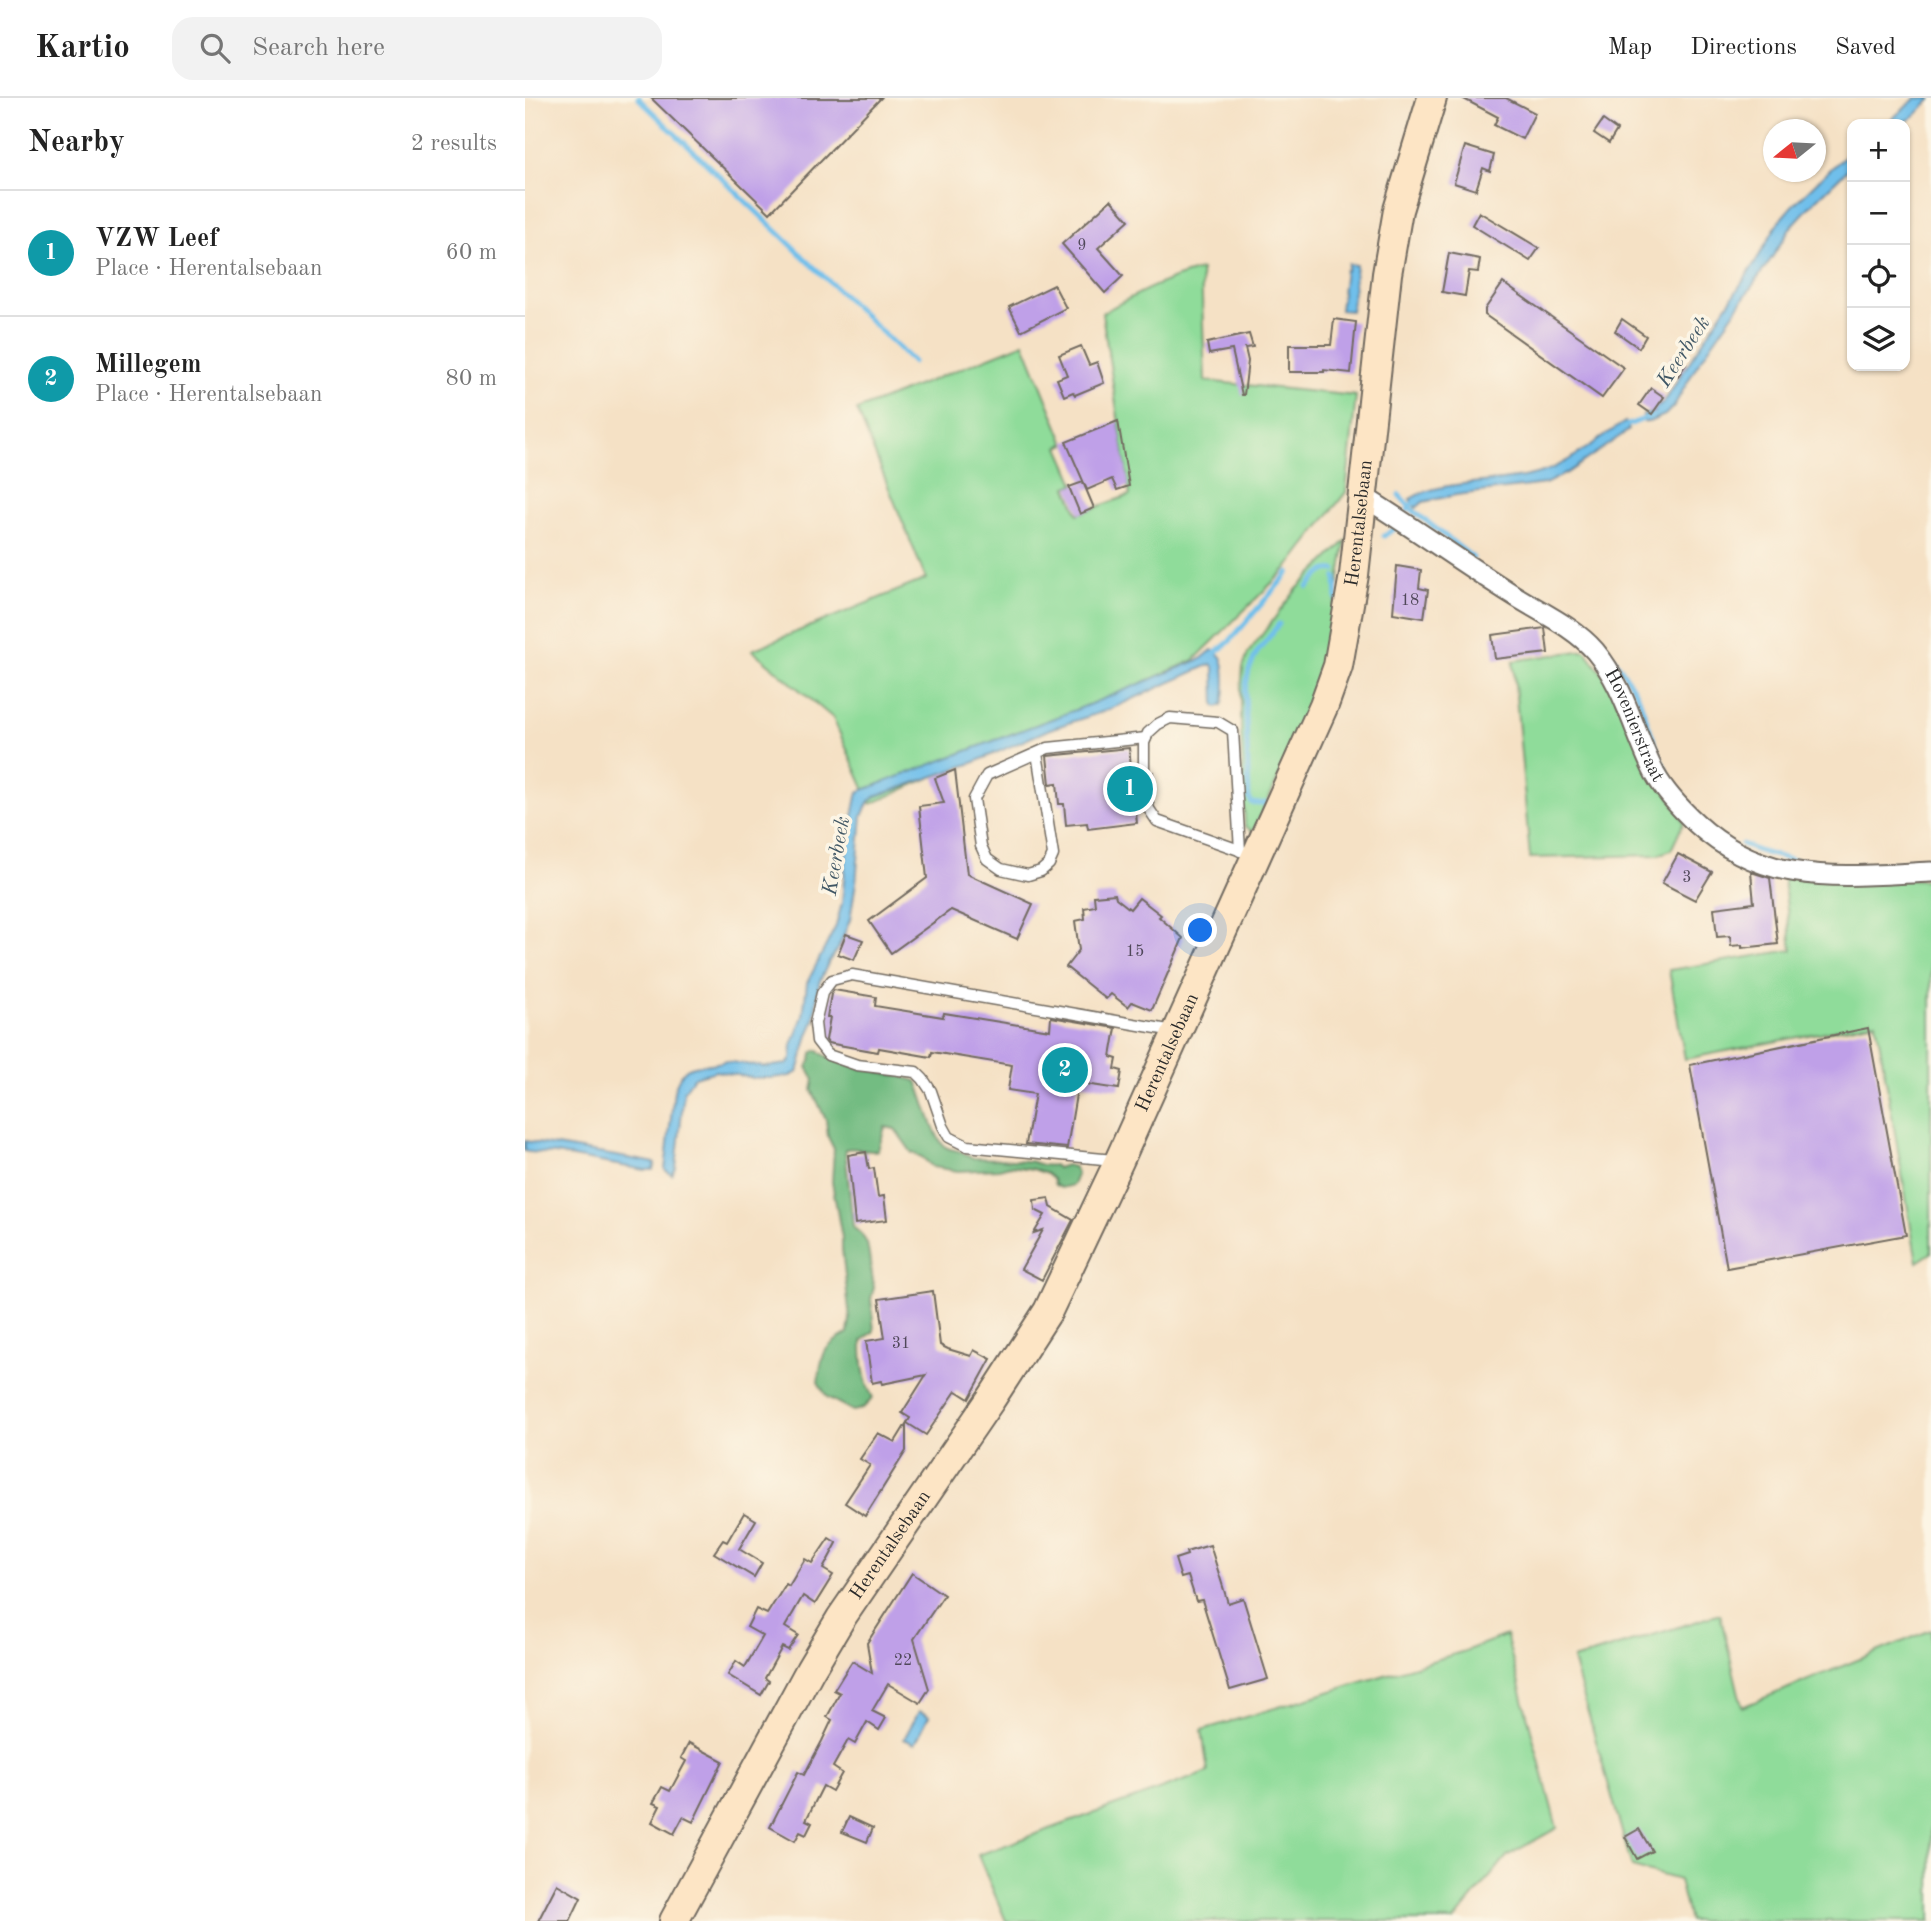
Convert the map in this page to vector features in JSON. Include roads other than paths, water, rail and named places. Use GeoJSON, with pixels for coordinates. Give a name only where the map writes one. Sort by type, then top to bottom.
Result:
{"type":"FeatureCollection","features":[{"type":"Feature","properties":{"kind":"street","name":"Herentalsebaan"},"geometry":{"type":"LineString","coordinates":[[674,1921],[841,1618],[1048,1311],[1178,1031],[1248,853],[1324,705],[1338,666],[1354,575],[1387,274],[1398,210],[1432,98]]}},
{"type":"Feature","properties":{"kind":"street","name":"Hovenierstraat"},"geometry":{"type":"LineString","coordinates":[[1361,495],[1565,626],[1593,649],[1616,681],[1662,785],[1686,814],[1712,838],[1742,857],[1799,873],[1834,876],[1931,872]]}},
{"type":"Feature","properties":{"kind":"lane"},"geometry":{"type":"LineString","coordinates":[[1144,774],[1146,738],[1158,724],[1170,718],[1218,722],[1233,731],[1248,853],[1157,821],[1149,809],[1146,794]]}},
{"type":"Feature","properties":{"kind":"lane"},"geometry":{"type":"LineString","coordinates":[[1037,752],[1053,855],[1049,864],[1041,871],[1028,875],[1001,869],[987,859],[981,846],[974,799],[987,775],[1037,752],[1048,748],[1146,738]]}},
{"type":"Feature","properties":{"kind":"lane"},"geometry":{"type":"LineString","coordinates":[[1119,1161],[967,1146],[949,1137],[931,1091],[916,1072],[857,1065],[828,1055],[817,1041],[815,1023],[822,993],[832,980],[852,975],[1178,1031]]}},
{"type":"Feature","properties":{"kind":"water"},"geometry":{"type":"Polygon","coordinates":[[[1916,98],[1931,98],[1910,119],[1892,119],[1916,98]]]}},
{"type":"Feature","properties":{"kind":"water"},"geometry":{"type":"Polygon","coordinates":[[[1847,154],[1847,170],[1791,227],[1696,367],[1674,406],[1665,415],[1644,422],[1643,415],[1655,412],[1653,410],[1667,398],[1755,263],[1779,221],[1817,182],[1826,182],[1826,173],[1847,154]]]}},
{"type":"Feature","properties":{"kind":"water"},"geometry":{"type":"Polygon","coordinates":[[[1348,264],[1356,265],[1351,311],[1340,310],[1348,264]]]}},
{"type":"Feature","properties":{"kind":"water"},"geometry":{"type":"Polygon","coordinates":[[[1625,422],[1629,430],[1567,473],[1545,484],[1456,495],[1423,502],[1416,508],[1410,499],[1438,488],[1521,477],[1548,470],[1571,459],[1625,422]]]}},
{"type":"Feature","properties":{"kind":"water"},"geometry":{"type":"Polygon","coordinates":[[[1212,650],[1221,657],[1225,674],[1223,701],[1218,707],[1215,706],[1214,667],[1211,664],[1108,710],[1050,729],[975,762],[869,801],[862,816],[850,920],[819,983],[814,1021],[798,1072],[790,1076],[753,1078],[716,1071],[694,1077],[684,1091],[676,1168],[672,1175],[665,1170],[674,1091],[683,1072],[694,1066],[725,1061],[765,1067],[787,1064],[791,1059],[792,1045],[803,1016],[807,983],[836,926],[842,903],[847,845],[858,792],[1083,707],[1201,659],[1212,650]]]}},
{"type":"Feature","properties":{"kind":"water"},"geometry":{"type":"Polygon","coordinates":[[[525,1141],[655,1163],[653,1170],[645,1170],[529,1152],[525,1151],[525,1141]]]}},
{"type":"Feature","properties":{"kind":"water"},"geometry":{"type":"Polygon","coordinates":[[[919,1711],[929,1716],[915,1744],[904,1739],[919,1711]]]}},
{"type":"Feature","properties":{"kind":"waterway"},"geometry":{"type":"LineString","coordinates":[[638,98],[913,362]]}},
{"type":"Feature","properties":{"kind":"waterway","name":"Keerbeek"},"geometry":{"type":"LineString","coordinates":[[1623,427],[1649,417]]}},
{"type":"Feature","properties":{"kind":"waterway"},"geometry":{"type":"LineString","coordinates":[[1399,495],[1409,506]]}},
{"type":"Feature","properties":{"kind":"waterway","name":"Keerbeek"},"geometry":{"type":"LineString","coordinates":[[1408,510],[1409,506],[1417,501]]}},
{"type":"Feature","properties":{"kind":"waterway"},"geometry":{"type":"LineString","coordinates":[[1410,508],[1473,558]]}},
{"type":"Feature","properties":{"kind":"waterway","name":"Keerbeek"},"geometry":{"type":"LineString","coordinates":[[1384,536],[1395,528]]}},
{"type":"Feature","properties":{"kind":"waterway","name":"Keerbeek"},"geometry":{"type":"LineString","coordinates":[[1308,587],[1323,572],[1335,570]]}},
{"type":"Feature","properties":{"kind":"waterway","name":"Keerbeek"},"geometry":{"type":"LineString","coordinates":[[1213,655],[1229,642],[1289,572]]}},
{"type":"Feature","properties":{"kind":"waterway"},"geometry":{"type":"LineString","coordinates":[[1336,577],[1337,600]]}},
{"type":"Feature","properties":{"kind":"waterway"},"geometry":{"type":"LineString","coordinates":[[1536,596],[1577,618],[1597,637],[1619,665],[1639,698],[1660,758],[1673,785]]}},
{"type":"Feature","properties":{"kind":"waterway"},"geometry":{"type":"LineString","coordinates":[[1266,803],[1252,803],[1249,798],[1245,691],[1249,670],[1256,654],[1279,624]]}},
{"type":"Feature","properties":{"kind":"waterway"},"geometry":{"type":"LineString","coordinates":[[1742,844],[1802,863]]}},
{"type":"Feature","properties":{"kind":"waterway"},"geometry":{"type":"LineString","coordinates":[[1861,866],[1931,860]]}},
{"type":"Feature","properties":{"kind":"place","name":"VZW Leef"},"geometry":{"type":"Point","coordinates":[1130,789]}},
{"type":"Feature","properties":{"kind":"place","name":"Millegem"},"geometry":{"type":"Point","coordinates":[1065,1070]}}]}
